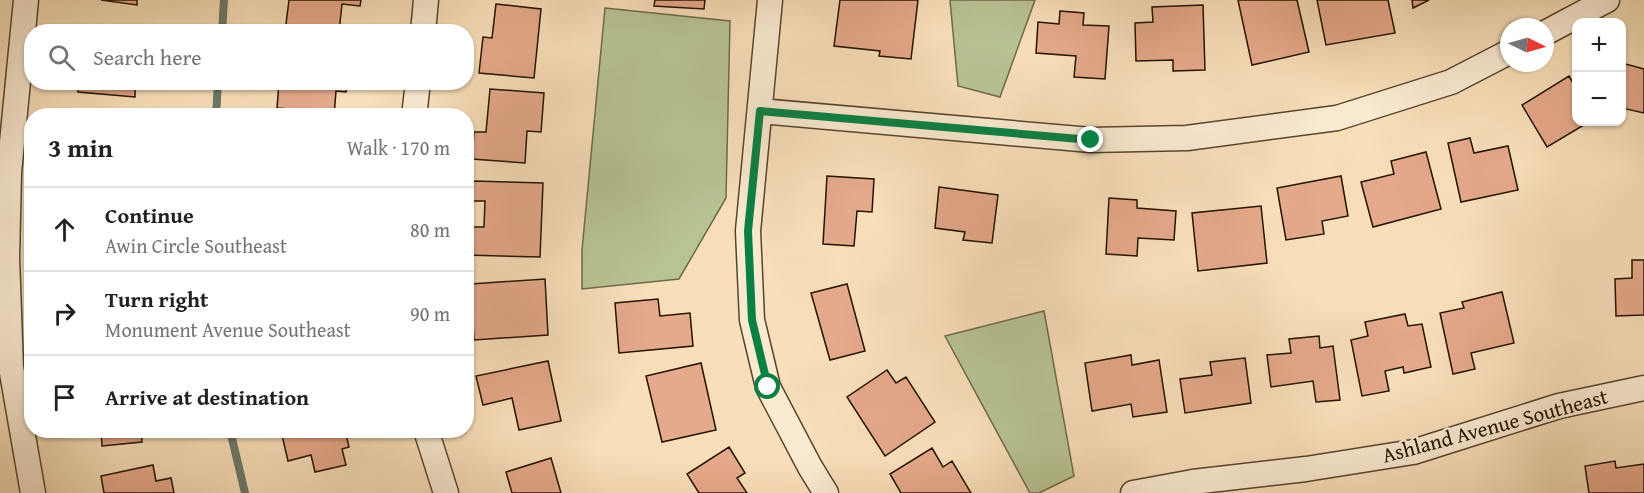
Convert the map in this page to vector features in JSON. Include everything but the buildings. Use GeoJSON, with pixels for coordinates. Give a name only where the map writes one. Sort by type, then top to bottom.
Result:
{"type":"FeatureCollection","features":[{"type":"Feature","properties":{"kind":"street"},"geometry":{"type":"LineString","coordinates":[[26,0],[9,173],[6,368],[33,493]]}},
{"type":"Feature","properties":{"kind":"street"},"geometry":{"type":"LineString","coordinates":[[424,24],[426,0]]}},
{"type":"Feature","properties":{"kind":"street"},"geometry":{"type":"LineString","coordinates":[[770,0],[748,231],[752,320],[768,387],[826,493]]}},
{"type":"Feature","properties":{"kind":"street"},"geometry":{"type":"LineString","coordinates":[[1554,28],[1607,0]]}},
{"type":"Feature","properties":{"kind":"street"},"geometry":{"type":"LineString","coordinates":[[760,111],[1091,140],[1186,138],[1337,118],[1452,82],[1500,57]]}},
{"type":"Feature","properties":{"kind":"street"},"geometry":{"type":"LineString","coordinates":[[415,108],[417,90]]}},
{"type":"Feature","properties":{"kind":"street","name":"Ashland Avenue Southeast"},"geometry":{"type":"LineString","coordinates":[[1133,493],[1193,482],[1306,469],[1413,452],[1559,406],[1644,388]]}},
{"type":"Feature","properties":{"kind":"street"},"geometry":{"type":"LineString","coordinates":[[429,438],[446,493]]}},
{"type":"Feature","properties":{"kind":"green space"},"geometry":{"type":"Polygon","coordinates":[[[950,0],[1035,0],[1000,97],[958,86],[950,0]]]}},
{"type":"Feature","properties":{"kind":"green space"},"geometry":{"type":"Polygon","coordinates":[[[605,8],[730,21],[726,198],[679,279],[582,289],[582,250],[605,8]]]}},
{"type":"Feature","properties":{"kind":"green space"},"geometry":{"type":"Polygon","coordinates":[[[1044,311],[1074,476],[1039,493],[1030,493],[945,336],[1044,311]]]}},
{"type":"Feature","properties":{"kind":"waterway"},"geometry":{"type":"LineString","coordinates":[[222,24],[224,0]]}},
{"type":"Feature","properties":{"kind":"waterway"},"geometry":{"type":"LineString","coordinates":[[216,108],[218,90]]}},
{"type":"Feature","properties":{"kind":"waterway"},"geometry":{"type":"LineString","coordinates":[[232,438],[245,493]]}},
{"type":"Feature","properties":{"kind":"route"},"geometry":{"type":"LineString","coordinates":[[768,387],[752,320],[748,231],[760,111],[1091,140]]}}]}
